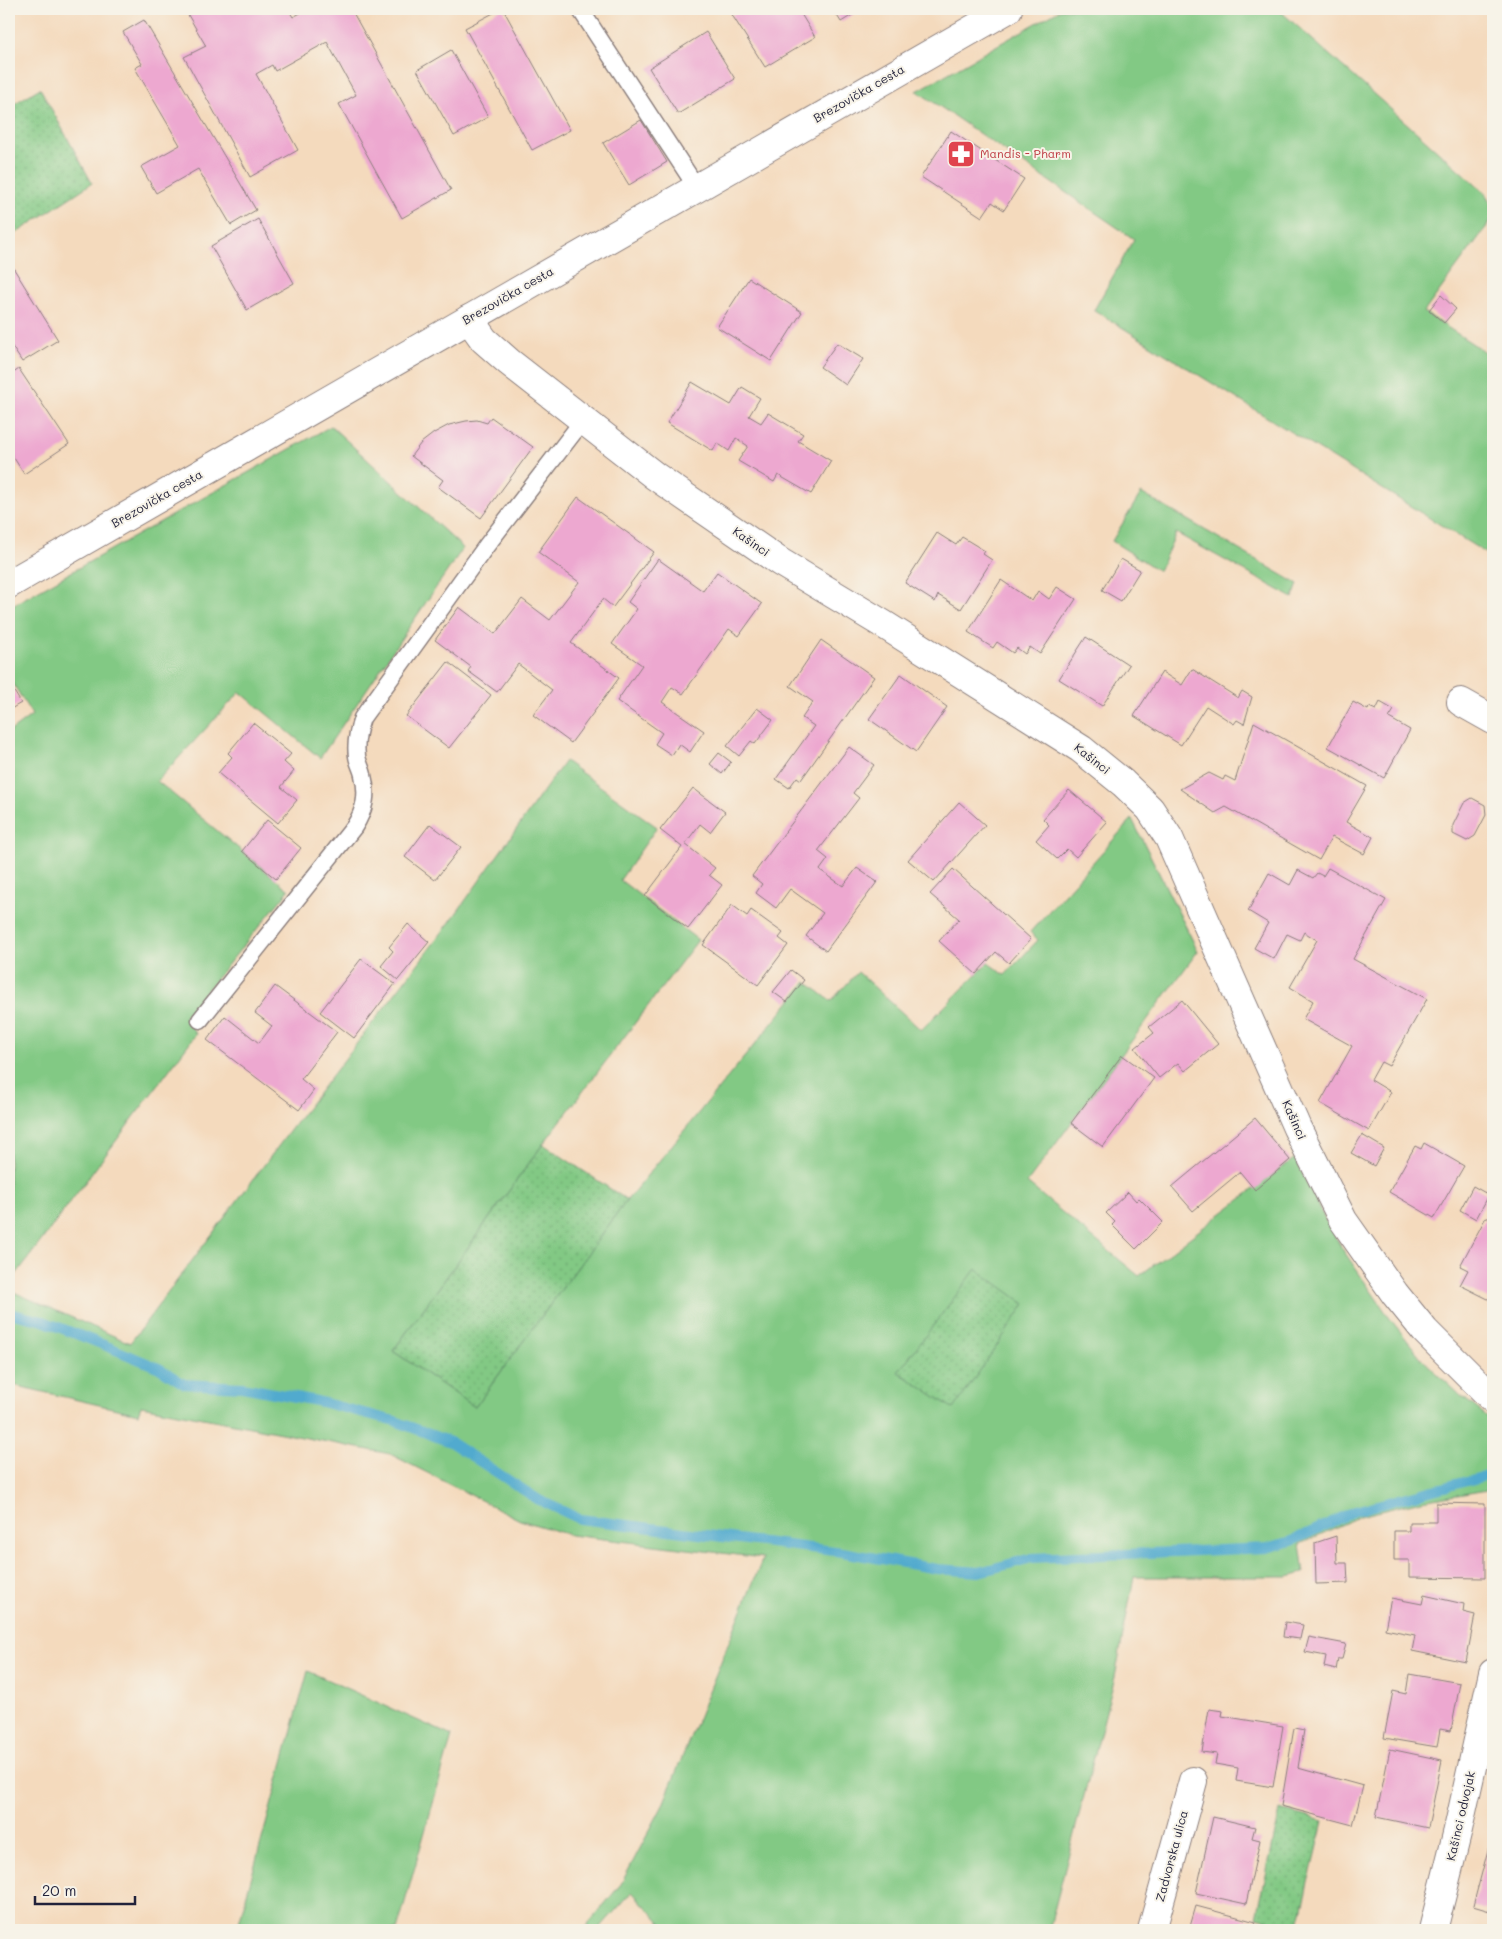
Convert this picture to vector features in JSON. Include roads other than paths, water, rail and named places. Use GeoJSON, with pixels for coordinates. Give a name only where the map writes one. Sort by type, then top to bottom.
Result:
{"type":"FeatureCollection","features":[{"type":"Feature","properties":{"kind":"street","name":"Brezovička cesta"},"geometry":{"type":"LineString","coordinates":[[9,584],[1008,9]]}},
{"type":"Feature","properties":{"kind":"street","name":"Kašinci"},"geometry":{"type":"LineString","coordinates":[[469,319],[484,340],[496,351],[655,476],[780,562],[1081,748],[1123,783],[1150,809],[1169,838],[1297,1128],[1343,1220],[1395,1294],[1425,1331],[1493,1399]]}},
{"type":"Feature","properties":{"kind":"street"},"geometry":{"type":"LineString","coordinates":[[1461,702],[1493,720]]}},
{"type":"Feature","properties":{"kind":"street","name":"Kašinci odvojak"},"geometry":{"type":"LineString","coordinates":[[1433,1930],[1457,1834],[1493,1672]]}},
{"type":"Feature","properties":{"kind":"street","name":"Zadvorska ulica"},"geometry":{"type":"LineString","coordinates":[[1152,1930],[1193,1781]]}},
{"type":"Feature","properties":{"kind":"lane"},"geometry":{"type":"LineString","coordinates":[[580,9],[697,188]]}},
{"type":"Feature","properties":{"kind":"lane"},"geometry":{"type":"LineString","coordinates":[[200,1020],[364,812],[366,795],[363,775],[357,757],[357,736],[362,718],[487,545],[584,419]]}},
{"type":"Feature","properties":{"kind":"waterway"},"geometry":{"type":"LineString","coordinates":[[9,1313],[43,1321],[104,1345],[159,1368],[184,1384],[242,1387],[317,1401],[395,1421],[450,1442],[539,1500],[580,1519],[842,1552],[937,1569],[979,1572],[1032,1558],[1267,1548],[1292,1541],[1355,1511],[1493,1474]]}},
{"type":"Feature","properties":{"kind":"place","name":"Mandis - Pharm"},"geometry":{"type":"Point","coordinates":[961,154]}}]}
